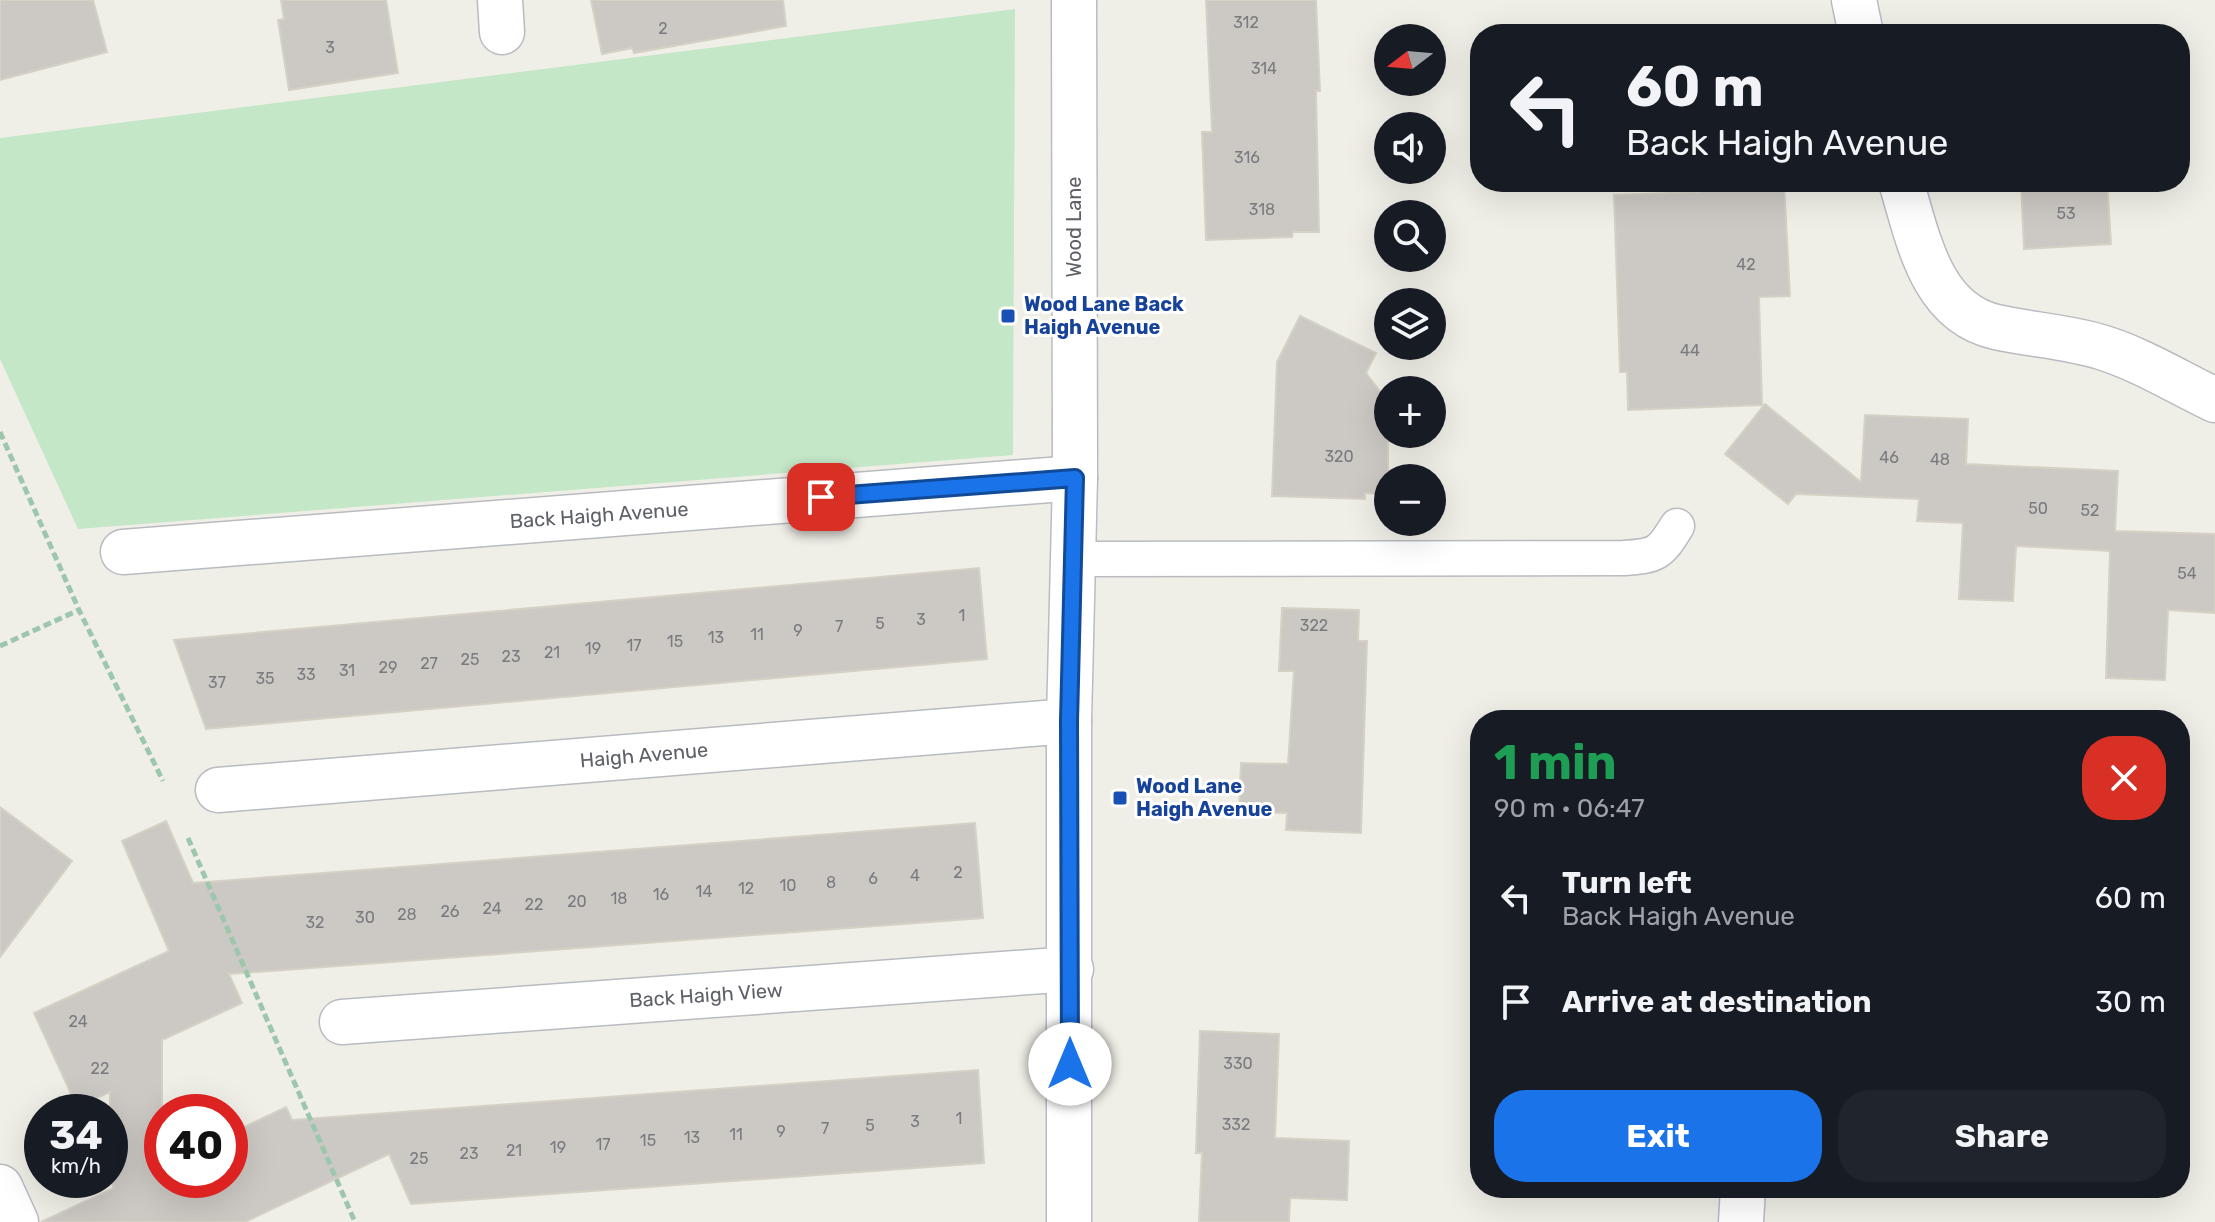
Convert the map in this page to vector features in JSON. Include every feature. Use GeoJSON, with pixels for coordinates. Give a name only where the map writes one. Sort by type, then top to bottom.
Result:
{"type":"FeatureCollection","features":[{"type":"Feature","properties":{"kind":"street","name":"Wood Lane"},"geometry":{"type":"LineString","coordinates":[[1069,1222],[1069,721],[1075,478],[1074,0]]}},
{"type":"Feature","properties":{"kind":"street"},"geometry":{"type":"LineString","coordinates":[[1854,0],[1859,24]]}},
{"type":"Feature","properties":{"kind":"street"},"geometry":{"type":"LineString","coordinates":[[1904,192],[1928,267],[1942,293],[1965,313],[1992,326],[2105,348],[2215,400]]}},
{"type":"Feature","properties":{"kind":"street","name":"Back Haigh Avenue"},"geometry":{"type":"LineString","coordinates":[[123,552],[1075,478]]}},
{"type":"Feature","properties":{"kind":"street","name":"Haigh Avenue"},"geometry":{"type":"LineString","coordinates":[[218,790],[1069,721]]}},
{"type":"Feature","properties":{"kind":"street","name":"Back Haigh View"},"geometry":{"type":"LineString","coordinates":[[342,1022],[1071,969]]}},
{"type":"Feature","properties":{"kind":"street"},"geometry":{"type":"LineString","coordinates":[[0,1187],[16,1222]]}},
{"type":"Feature","properties":{"kind":"street"},"geometry":{"type":"LineString","coordinates":[[1741,1222],[1742,1198]]}},
{"type":"Feature","properties":{"kind":"lane"},"geometry":{"type":"LineString","coordinates":[[1073,559],[1624,558],[1652,556],[1665,545],[1677,526]]}},
{"type":"Feature","properties":{"kind":"path"},"geometry":{"type":"LineString","coordinates":[[0,646],[79,610]]}},
{"type":"Feature","properties":{"kind":"green space"},"geometry":{"type":"Polygon","coordinates":[[[1015,9],[1013,455],[78,529],[0,359],[0,138],[1015,9]]]}},
{"type":"Feature","properties":{"kind":"building"},"geometry":{"type":"Polygon","coordinates":[[[0,0],[93,0],[107,52],[0,80],[0,0]]]}},
{"type":"Feature","properties":{"kind":"building"},"geometry":{"type":"Polygon","coordinates":[[[281,0],[386,0],[398,73],[289,90],[278,20],[284,19],[281,0]]]}},
{"type":"Feature","properties":{"kind":"building"},"geometry":{"type":"Polygon","coordinates":[[[591,0],[783,0],[786,26],[634,53],[632,48],[602,54],[591,0]]]}},
{"type":"Feature","properties":{"kind":"building"},"geometry":{"type":"Polygon","coordinates":[[[1206,0],[1316,0],[1320,91],[1316,91],[1319,232],[1293,232],[1292,237],[1206,240],[1202,132],[1212,132],[1206,0]]]}},
{"type":"Feature","properties":{"kind":"building"},"geometry":{"type":"Polygon","coordinates":[[[1785,192],[1790,296],[1759,297],[1762,405],[1628,410],[1627,372],[1620,372],[1614,195],[1785,192]]]}},
{"type":"Feature","properties":{"kind":"building"},"geometry":{"type":"Polygon","coordinates":[[[2021,192],[2108,192],[2111,244],[2024,249],[2021,192]]]}},
{"type":"Feature","properties":{"kind":"building"},"geometry":{"type":"Polygon","coordinates":[[[1300,316],[1374,352],[1366,373],[1374,384],[1374,448],[1388,448],[1388,464],[1374,464],[1374,493],[1365,493],[1365,499],[1272,496],[1277,362],[1300,316]]]}},
{"type":"Feature","properties":{"kind":"building"},"geometry":{"type":"Polygon","coordinates":[[[1765,404],[1861,482],[1865,415],[1968,419],[1966,464],[2118,471],[2115,531],[2215,534],[2215,613],[2168,610],[2165,680],[2106,678],[2110,551],[2016,546],[2013,601],[1959,599],[1963,523],[1917,521],[1919,499],[1796,494],[1788,504],[1725,454],[1765,404]]]}},
{"type":"Feature","properties":{"kind":"building"},"geometry":{"type":"Polygon","coordinates":[[[979,568],[987,659],[206,729],[174,640],[979,568]]]}},
{"type":"Feature","properties":{"kind":"building"},"geometry":{"type":"Polygon","coordinates":[[[1282,608],[1359,610],[1358,641],[1367,641],[1361,833],[1286,830],[1287,813],[1239,812],[1241,763],[1288,764],[1294,671],[1279,671],[1282,608]]]}},
{"type":"Feature","properties":{"kind":"building"},"geometry":{"type":"Polygon","coordinates":[[[0,807],[72,861],[0,957],[0,807]]]}},
{"type":"Feature","properties":{"kind":"building"},"geometry":{"type":"Polygon","coordinates":[[[166,821],[193,883],[975,823],[983,918],[229,974],[242,1003],[162,1040],[162,1094],[144,1094],[144,1198],[248,1198],[248,1125],[286,1107],[292,1120],[978,1070],[984,1163],[411,1204],[389,1154],[245,1222],[41,1222],[93,1198],[128,1198],[128,1094],[71,1094],[34,1013],[169,951],[122,841],[166,821]]]}},
{"type":"Feature","properties":{"kind":"building"},"geometry":{"type":"Polygon","coordinates":[[[1200,1031],[1279,1034],[1275,1138],[1349,1141],[1347,1200],[1290,1198],[1289,1222],[1199,1222],[1202,1153],[1196,1153],[1200,1031]]]}},
{"type":"Feature","properties":{"kind":"place","name":"Wood Lane Back Haigh Avenue"},"geometry":{"type":"Point","coordinates":[1008,316]}},
{"type":"Feature","properties":{"kind":"place","name":"Wood Lane Haigh Avenue"},"geometry":{"type":"Point","coordinates":[1120,798]}},
{"type":"Feature","properties":{"kind":"route"},"geometry":{"type":"LineString","coordinates":[[821,497],[1075,478],[1069,721],[1070,1064]]}}]}
